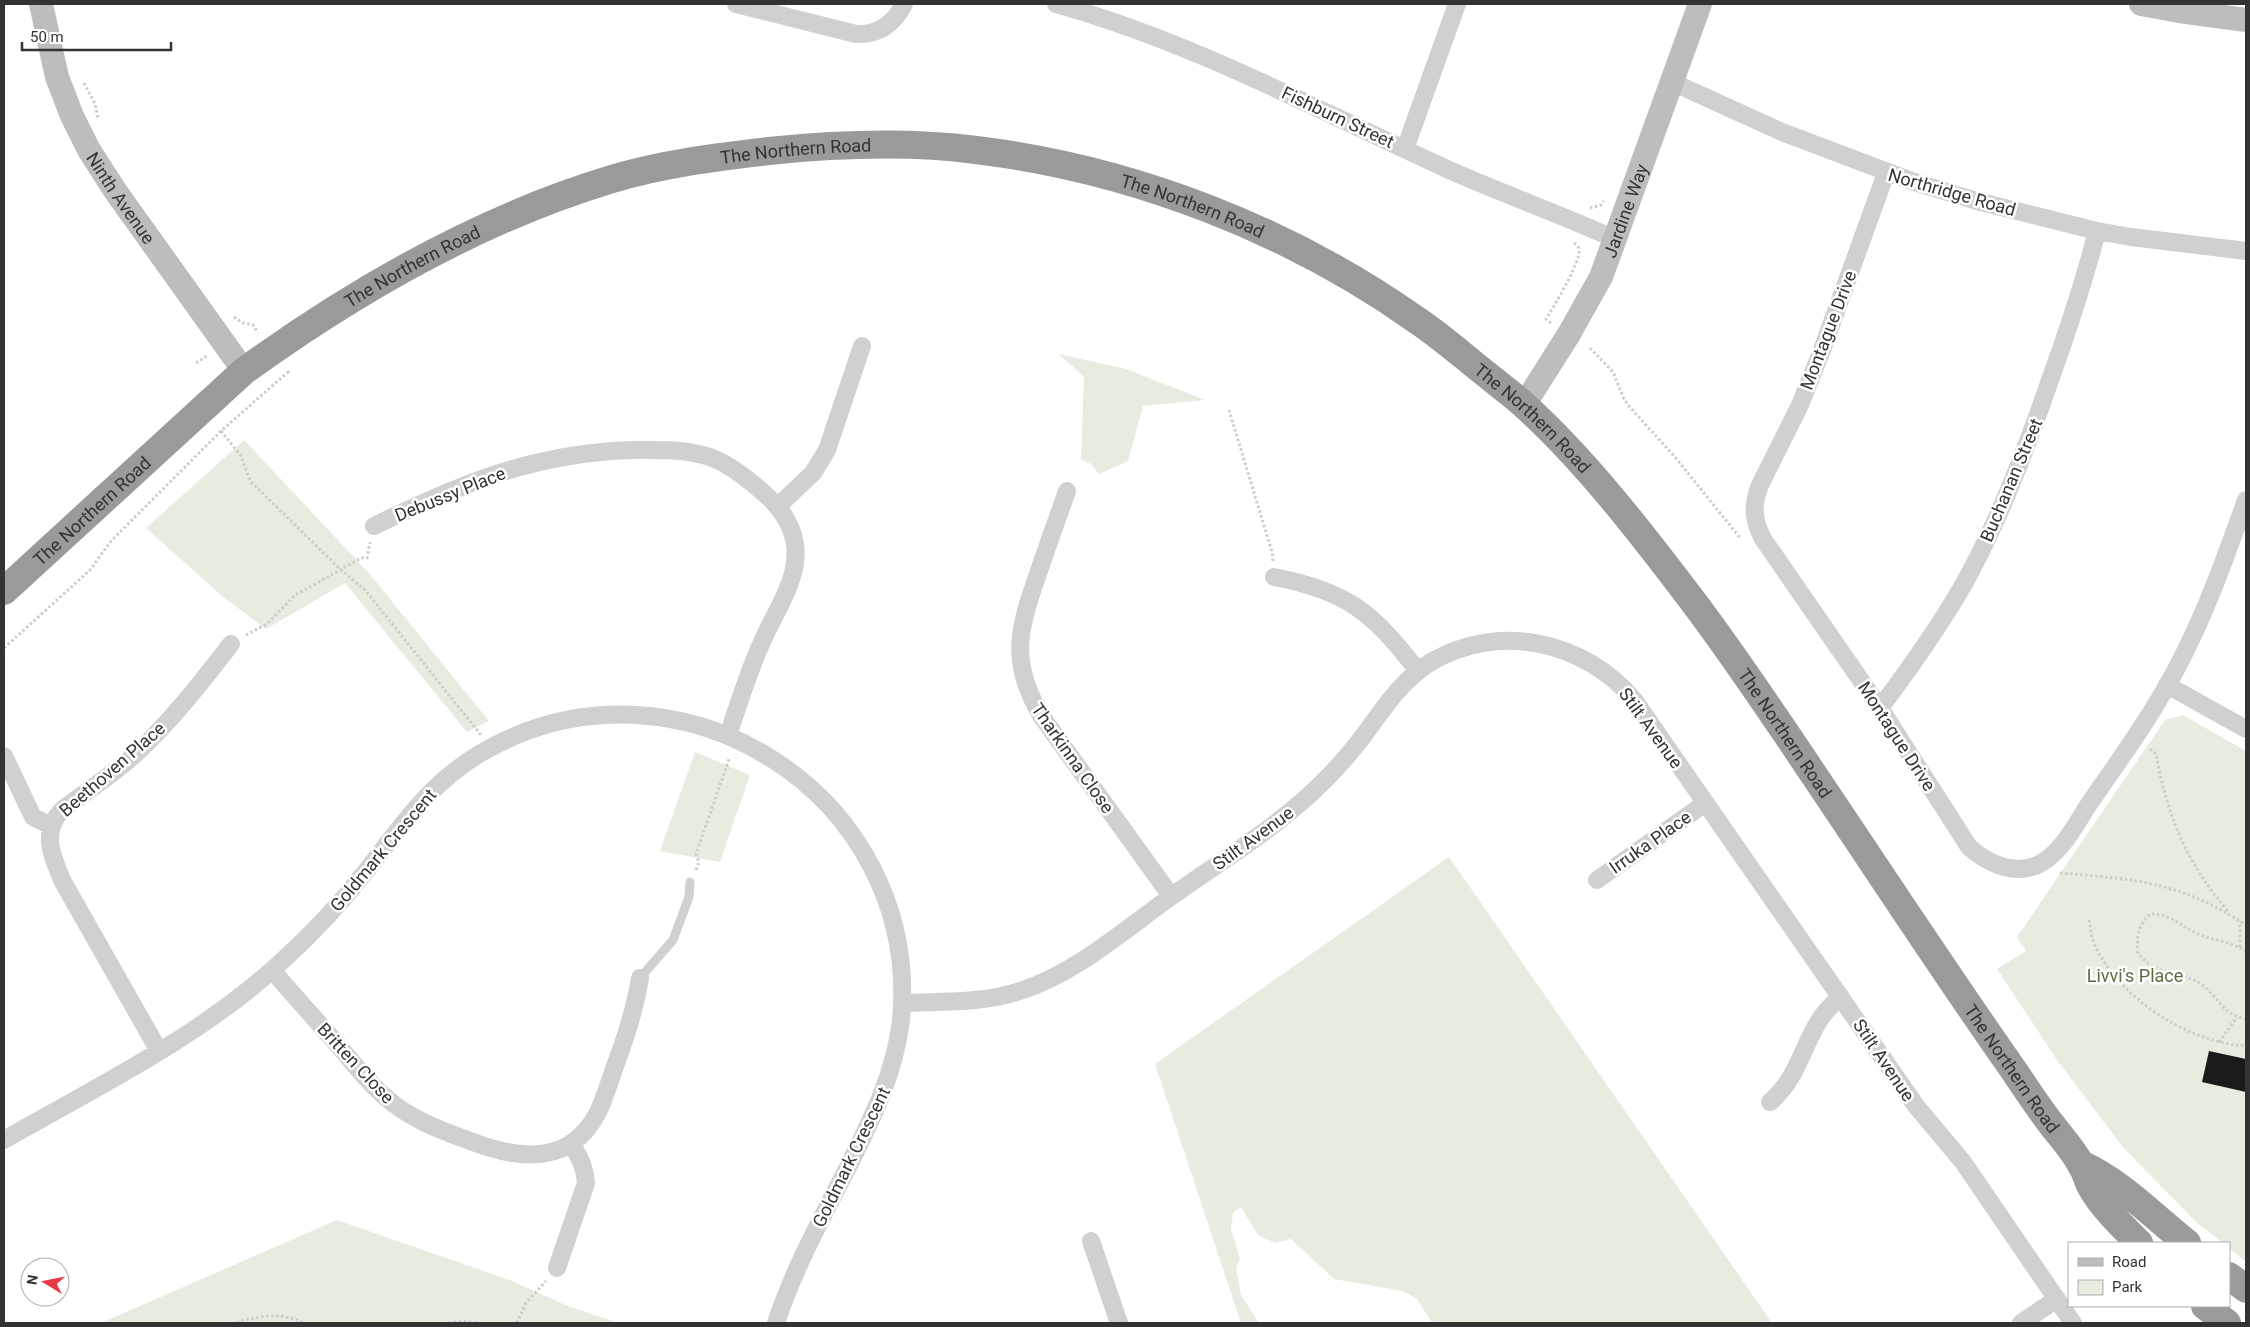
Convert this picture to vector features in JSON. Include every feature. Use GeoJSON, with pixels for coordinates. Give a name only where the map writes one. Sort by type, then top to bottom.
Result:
{"type":"FeatureCollection","features":[{"type":"Feature","properties":{"kind":"highway","name":"The Northern Road"},"geometry":{"type":"LineString","coordinates":[[4,590],[244,371],[334,310],[428,254],[570,193],[618,177],[733,155],[839,145],[884,144],[975,150],[1071,167],[1159,192],[1234,220],[1289,245],[1372,290],[1448,343],[1524,405],[1602,488],[1713,628],[2042,1112],[2081,1164],[2091,1187],[2109,1212],[2137,1242]]}},
{"type":"Feature","properties":{"kind":"highway","name":"The Northern Road"},"geometry":{"type":"LineString","coordinates":[[2081,1164],[2103,1174],[2128,1191],[2186,1242]]}},
{"type":"Feature","properties":{"kind":"highway"},"geometry":{"type":"LineString","coordinates":[[2230,1277],[2246,1289]]}},
{"type":"Feature","properties":{"kind":"highway"},"geometry":{"type":"LineString","coordinates":[[2206,1307],[2227,1323]]}},
{"type":"Feature","properties":{"kind":"street","name":"Ninth Avenue"},"geometry":{"type":"LineString","coordinates":[[42,4],[57,76],[72,116],[90,150],[116,192],[244,371]]}},
{"type":"Feature","properties":{"kind":"street"},"geometry":{"type":"LineString","coordinates":[[736,4],[849,33],[867,35],[886,27],[896,18],[904,4]]}},
{"type":"Feature","properties":{"kind":"street","name":"Fishburn Street"},"geometry":{"type":"LineString","coordinates":[[1056,4],[1139,31],[1218,63],[1292,95],[1447,169],[1615,239]]}},
{"type":"Feature","properties":{"kind":"street"},"geometry":{"type":"LineString","coordinates":[[1406,149],[1457,4]]}},
{"type":"Feature","properties":{"kind":"street","name":"Jardine Way"},"geometry":{"type":"LineString","coordinates":[[1524,405],[1535,383],[1568,334],[1601,277],[1700,4]]}},
{"type":"Feature","properties":{"kind":"street"},"geometry":{"type":"LineString","coordinates":[[2141,4],[2224,10],[2246,20]]}},
{"type":"Feature","properties":{"kind":"street","name":"Northridge Road"},"geometry":{"type":"LineString","coordinates":[[1672,82],[1782,132],[1886,173],[1977,200],[2097,231],[2246,251]]}},
{"type":"Feature","properties":{"kind":"street","name":"Montague Drive"},"geometry":{"type":"LineString","coordinates":[[1886,173],[1822,350],[1800,404],[1760,485],[1755,498],[1754,510],[1763,539],[1880,708],[1969,847],[1980,857],[1994,864],[2022,869],[2034,866],[2048,859],[2063,843],[2168,686],[2206,606],[2246,500]]}},
{"type":"Feature","properties":{"kind":"street","name":"Buchanan Street"},"geometry":{"type":"LineString","coordinates":[[1880,708],[1934,632],[1964,584],[1991,533],[2015,479],[2038,416],[2076,305],[2097,231]]}},
{"type":"Feature","properties":{"kind":"street"},"geometry":{"type":"LineString","coordinates":[[778,506],[812,473],[827,450],[862,346]]}},
{"type":"Feature","properties":{"kind":"street","name":"Debussy Place"},"geometry":{"type":"LineString","coordinates":[[374,526],[437,495],[491,474],[552,458],[615,451],[680,451],[714,458],[736,471],[778,506],[792,533],[795,544],[794,567],[782,603],[755,658],[728,735]]}},
{"type":"Feature","properties":{"kind":"street","name":"Tharkinna Close"},"geometry":{"type":"LineString","coordinates":[[1067,490],[1022,624],[1020,651],[1023,676],[1042,717],[1171,896]]}},
{"type":"Feature","properties":{"kind":"street"},"geometry":{"type":"LineString","coordinates":[[1274,576],[1328,590],[1352,604],[1389,635],[1418,671]]}},
{"type":"Feature","properties":{"kind":"street","name":"Stilt Avenue"},"geometry":{"type":"LineString","coordinates":[[902,1003],[986,999],[1028,989],[1072,967],[1304,801],[1348,755],[1390,698],[1418,671],[1432,662],[1464,648],[1505,640],[1538,643],[1576,654],[1602,670],[1624,688],[1916,1106],[1963,1162],[2073,1323]]}},
{"type":"Feature","properties":{"kind":"street","name":"Beethoven Place"},"geometry":{"type":"LineString","coordinates":[[159,1051],[63,882],[52,855],[49,834],[56,816],[63,809],[117,770],[159,730],[196,690],[231,644]]}},
{"type":"Feature","properties":{"kind":"street"},"geometry":{"type":"LineString","coordinates":[[2168,686],[2246,729]]}},
{"type":"Feature","properties":{"kind":"street","name":"Goldmark Crescent"},"geometry":{"type":"LineString","coordinates":[[4,1140],[159,1051],[208,1019],[272,970],[331,913],[423,798],[449,774],[491,747],[521,733],[551,724],[607,715],[663,717],[692,722],[728,735],[764,753],[804,781],[834,810],[852,834],[879,882],[894,925],[900,955],[902,1003],[893,1062],[880,1102],[800,1262],[776,1323]]}},
{"type":"Feature","properties":{"kind":"street","name":"Beethoven Place"},"geometry":{"type":"LineString","coordinates":[[4,756],[33,817],[51,826]]}},
{"type":"Feature","properties":{"kind":"street","name":"Irruka Place"},"geometry":{"type":"LineString","coordinates":[[1596,880],[1704,804]]}},
{"type":"Feature","properties":{"kind":"street","name":"Britten Close"},"geometry":{"type":"LineString","coordinates":[[272,970],[374,1086],[404,1111],[438,1130],[509,1154],[530,1155],[543,1154],[571,1143],[588,1127],[602,1104],[632,1019],[640,978]]}},
{"type":"Feature","properties":{"kind":"street"},"geometry":{"type":"LineString","coordinates":[[1770,1102],[1794,1075],[1810,1036],[1822,1015],[1841,997]]}},
{"type":"Feature","properties":{"kind":"street"},"geometry":{"type":"LineString","coordinates":[[557,1268],[585,1193],[586,1171],[581,1158],[571,1143]]}},
{"type":"Feature","properties":{"kind":"street"},"geometry":{"type":"LineString","coordinates":[[1091,1241],[1119,1323]]}},
{"type":"Feature","properties":{"kind":"street"},"geometry":{"type":"LineString","coordinates":[[2021,1323],[2056,1299]]}},
{"type":"Feature","properties":{"kind":"lane"},"geometry":{"type":"LineString","coordinates":[[640,978],[673,940],[689,897],[690,882]]}},
{"type":"Feature","properties":{"kind":"path"},"geometry":{"type":"LineString","coordinates":[[82,78],[95,104],[99,124]]}},
{"type":"Feature","properties":{"kind":"path"},"geometry":{"type":"LineString","coordinates":[[1556,327],[1546,319],[1564,288],[1579,256],[1579,249],[1570,240]]}},
{"type":"Feature","properties":{"kind":"path"},"geometry":{"type":"LineString","coordinates":[[230,313],[243,323],[253,325],[255,330]]}},
{"type":"Feature","properties":{"kind":"path"},"geometry":{"type":"LineString","coordinates":[[1590,348],[1613,372],[1628,405],[1675,456],[1743,542]]}},
{"type":"Feature","properties":{"kind":"path"},"geometry":{"type":"LineString","coordinates":[[4,648],[90,570],[111,541],[221,431],[288,372],[284,369]]}},
{"type":"Feature","properties":{"kind":"path"},"geometry":{"type":"LineString","coordinates":[[1230,410],[1272,552],[1274,576]]}},
{"type":"Feature","properties":{"kind":"path"},"geometry":{"type":"LineString","coordinates":[[221,431],[241,456],[250,482],[340,569],[365,590],[491,747]]}},
{"type":"Feature","properties":{"kind":"path"},"geometry":{"type":"LineString","coordinates":[[231,644],[267,624],[294,596],[361,558],[367,558],[374,526]]}},
{"type":"Feature","properties":{"kind":"path"},"geometry":{"type":"LineString","coordinates":[[2149,748],[2156,754],[2161,779],[2180,840],[2208,888],[2230,913],[2246,925]]}},
{"type":"Feature","properties":{"kind":"path"},"geometry":{"type":"LineString","coordinates":[[690,882],[699,862],[696,854],[729,759]]}},
{"type":"Feature","properties":{"kind":"path"},"geometry":{"type":"LineString","coordinates":[[2060,873],[2132,879],[2159,884],[2186,892],[2230,913]]}},
{"type":"Feature","properties":{"kind":"path"},"geometry":{"type":"LineString","coordinates":[[2246,952],[2240,947],[2200,935],[2176,919],[2159,913],[2150,914],[2138,928],[2136,941],[2138,954],[2150,965],[2200,983],[2215,997],[2223,1009],[2237,1017],[2246,1019]]}},
{"type":"Feature","properties":{"kind":"path"},"geometry":{"type":"LineString","coordinates":[[2089,920],[2094,944],[2107,967],[2152,1010],[2178,1027],[2219,1042],[2246,1046]]}},
{"type":"Feature","properties":{"kind":"path"},"geometry":{"type":"LineString","coordinates":[[2240,921],[2240,947]]}},
{"type":"Feature","properties":{"kind":"path"},"geometry":{"type":"LineString","coordinates":[[2219,1042],[2237,1017]]}},
{"type":"Feature","properties":{"kind":"path"},"geometry":{"type":"LineString","coordinates":[[517,1323],[526,1302],[557,1268]]}},
{"type":"Feature","properties":{"kind":"path"},"geometry":{"type":"LineString","coordinates":[[237,1323],[270,1314],[295,1319],[304,1323]]}},
{"type":"Feature","properties":{"kind":"path"},"geometry":{"type":"LineString","coordinates":[[449,1323],[462,1321],[478,1323]]}},
{"type":"Feature","properties":{"kind":"green space"},"geometry":{"type":"Polygon","coordinates":[[[1059,354],[1126,369],[1205,400],[1143,406],[1128,461],[1099,474],[1091,464],[1081,459],[1084,377],[1059,354]]]}},
{"type":"Feature","properties":{"kind":"green space"},"geometry":{"type":"Polygon","coordinates":[[[244,440],[368,572],[489,721],[467,732],[345,583],[266,629],[223,597],[146,528],[244,440]]]}},
{"type":"Feature","properties":{"kind":"green space","name":"Livvi's Place"},"geometry":{"type":"Polygon","coordinates":[[[2183,715],[2246,751],[2246,1262],[2230,1249],[2230,1242],[2222,1242],[2196,1222],[2122,1146],[2057,1060],[1997,969],[2026,951],[2017,937],[2165,720],[2183,715]]]}},
{"type":"Feature","properties":{"kind":"green space"},"geometry":{"type":"Polygon","coordinates":[[[695,752],[750,775],[720,862],[660,851],[695,752]]]}},
{"type":"Feature","properties":{"kind":"green space"},"geometry":{"type":"Polygon","coordinates":[[[1449,857],[1772,1323],[1432,1323],[1417,1299],[1403,1291],[1334,1279],[1291,1239],[1275,1243],[1258,1235],[1241,1207],[1233,1213],[1231,1229],[1240,1259],[1236,1268],[1241,1295],[1259,1323],[1241,1323],[1155,1064],[1449,857]]]}},
{"type":"Feature","properties":{"kind":"green space"},"geometry":{"type":"Polygon","coordinates":[[[337,1220],[512,1281],[568,1306],[618,1323],[101,1323],[337,1220]]]}},
{"type":"Feature","properties":{"kind":"building"},"geometry":{"type":"Polygon","coordinates":[[[2209,1051],[2246,1059],[2246,1092],[2202,1082],[2209,1051]]]}}]}
